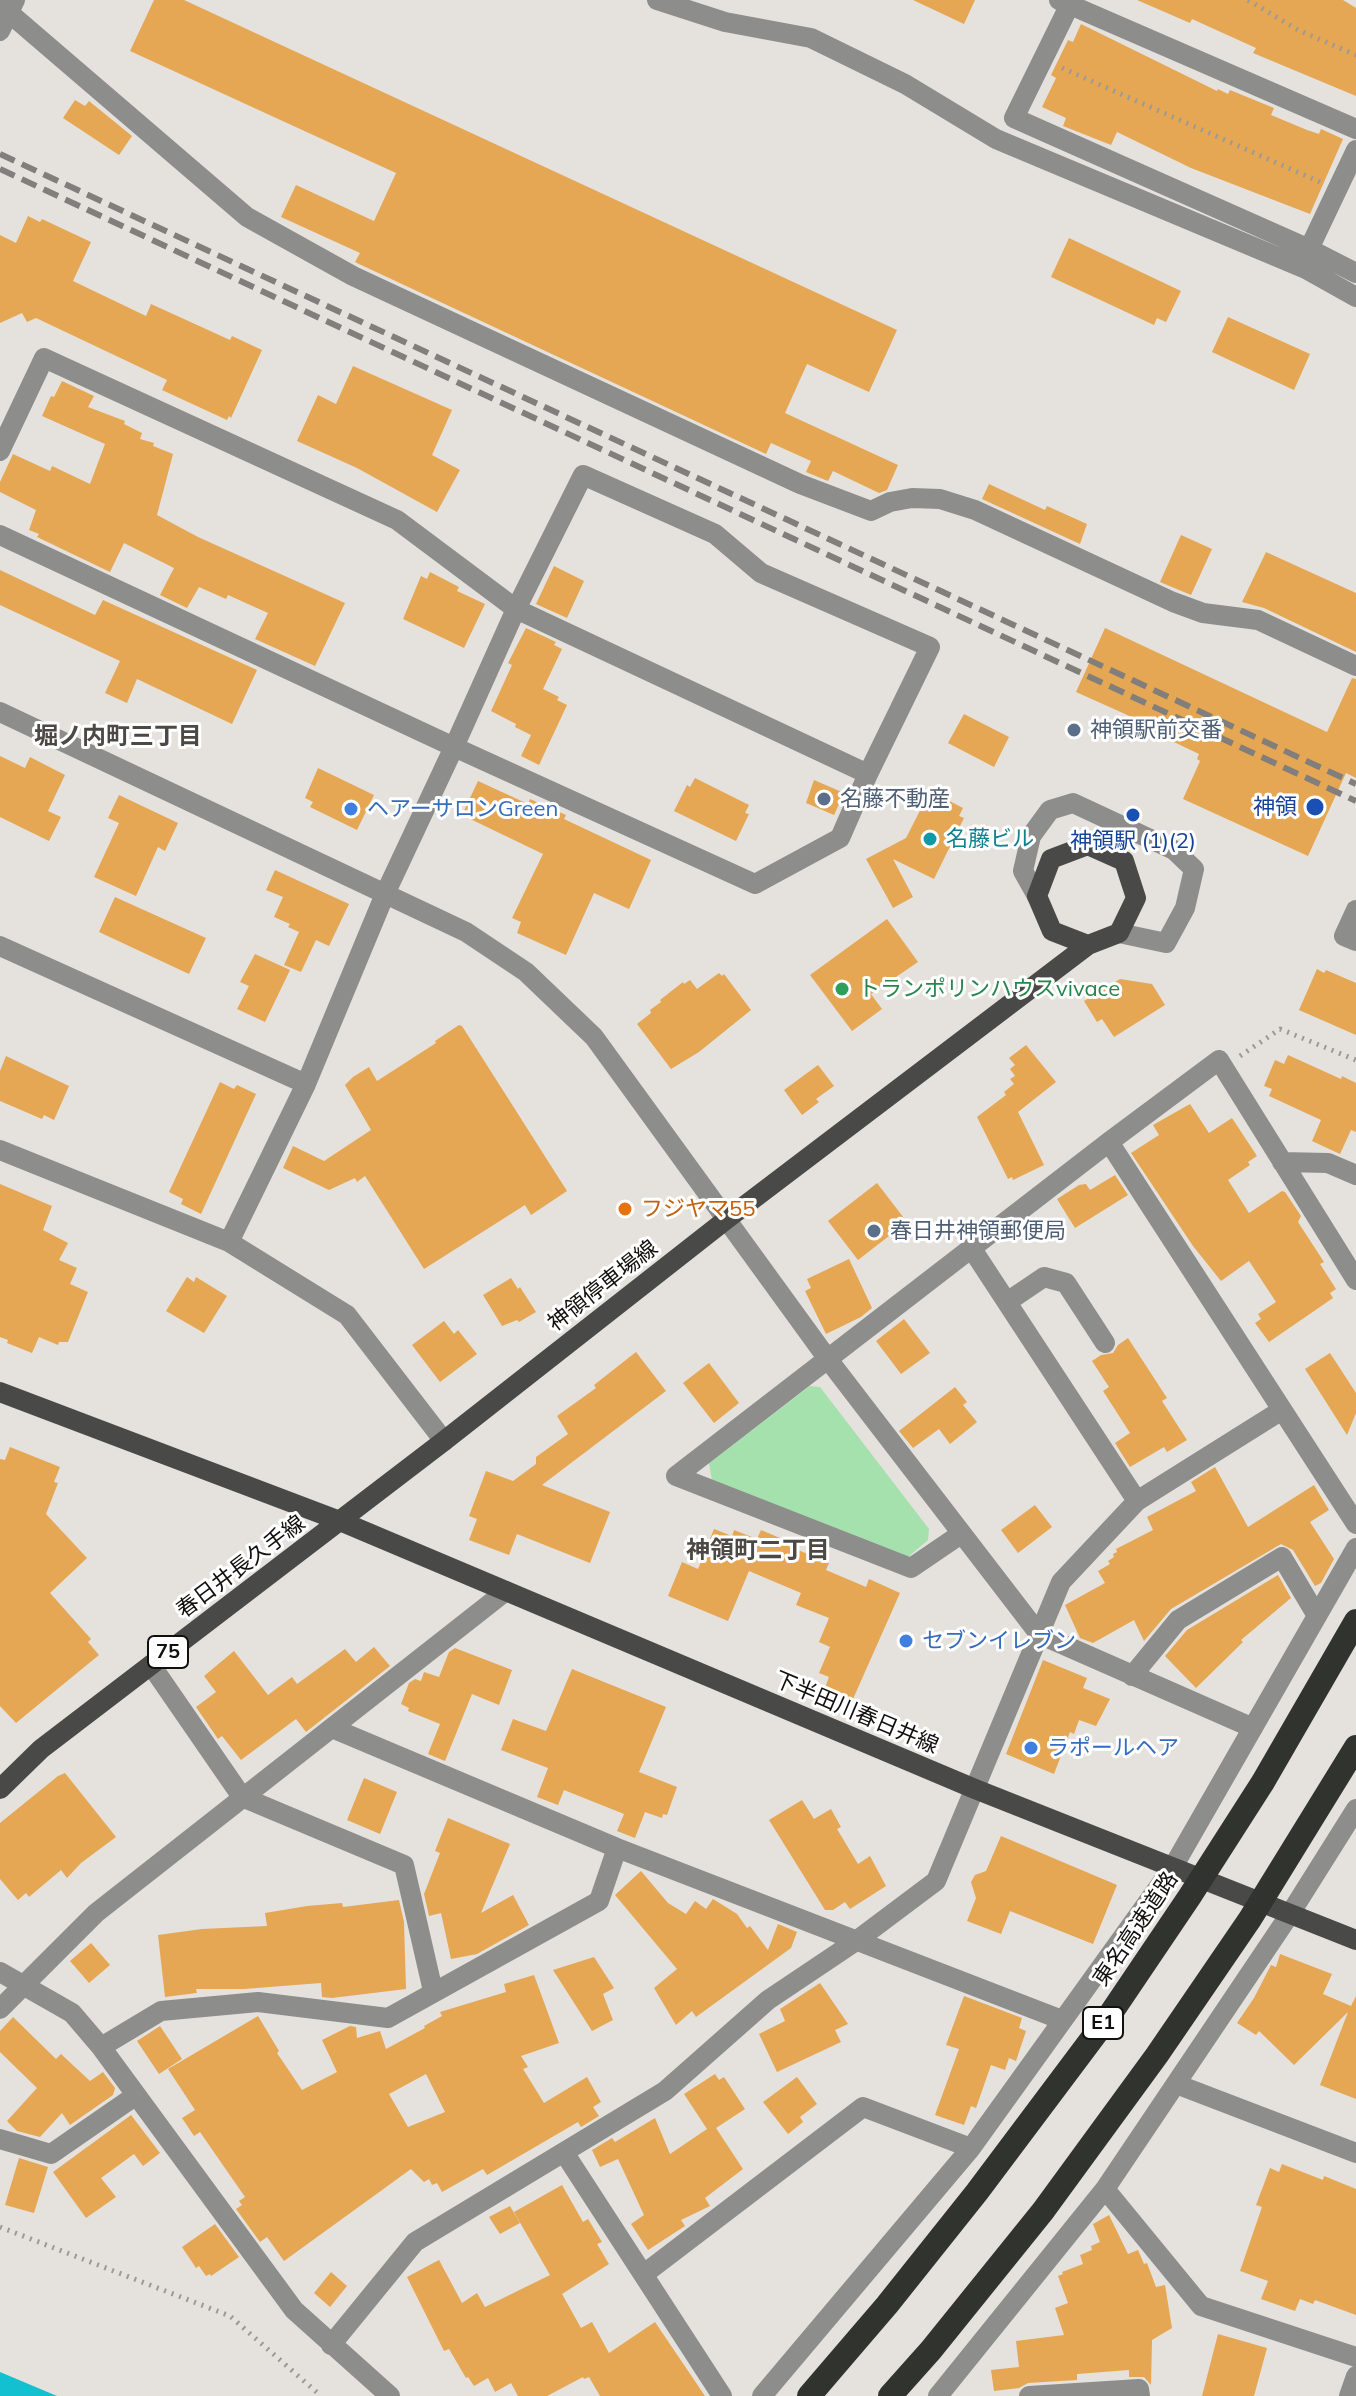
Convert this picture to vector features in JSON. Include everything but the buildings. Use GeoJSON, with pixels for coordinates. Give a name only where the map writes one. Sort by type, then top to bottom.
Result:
{"type":"FeatureCollection","features":[{"type":"Feature","properties":{"kind":"highway","name":"東名高速道路"},"geometry":{"type":"LineString","coordinates":[[809,2396],[977,2192],[1109,2016],[1263,1782],[1356,1621]]}},
{"type":"Feature","properties":{"kind":"highway"},"geometry":{"type":"LineString","coordinates":[[890,2396],[1043,2211],[1157,2055],[1250,1919],[1356,1747]]}},
{"type":"Feature","properties":{"kind":"main road"},"geometry":{"type":"LineString","coordinates":[[1088,845],[1124,861],[1136,898],[1119,933],[1088,945],[1052,931],[1037,896],[1051,859],[1088,845]]}},
{"type":"Feature","properties":{"kind":"main road","name":"神領停車場線"},"geometry":{"type":"LineString","coordinates":[[340,1521],[727,1219],[1088,945]]}},
{"type":"Feature","properties":{"kind":"main road","name":"春日井長久手線"},"geometry":{"type":"LineString","coordinates":[[0,1392],[340,1521]]}},
{"type":"Feature","properties":{"kind":"main road","name":"春日井長久手線"},"geometry":{"type":"LineString","coordinates":[[0,1789],[41,1749],[340,1521]]}},
{"type":"Feature","properties":{"kind":"main road","name":"下半田川春日井線"},"geometry":{"type":"LineString","coordinates":[[340,1521],[975,1789],[1356,1940]]}},
{"type":"Feature","properties":{"kind":"street"},"geometry":{"type":"LineString","coordinates":[[0,31],[15,0]]}},
{"type":"Feature","properties":{"kind":"street"},"geometry":{"type":"LineString","coordinates":[[657,0],[725,22],[811,38],[905,84],[996,139],[1306,269],[1356,297]]}},
{"type":"Feature","properties":{"kind":"street"},"geometry":{"type":"LineString","coordinates":[[1356,129],[1067,2],[1014,118],[1309,249],[1356,273]]}},
{"type":"Feature","properties":{"kind":"street"},"geometry":{"type":"LineString","coordinates":[[0,5],[247,217],[353,276],[800,484],[871,511],[890,502],[912,498],[940,499],[975,510],[1173,602],[1203,613],[1258,620],[1356,666]]}},
{"type":"Feature","properties":{"kind":"street"},"geometry":{"type":"LineString","coordinates":[[1309,249],[1356,150]]}},
{"type":"Feature","properties":{"kind":"street"},"geometry":{"type":"LineString","coordinates":[[0,451],[44,358],[397,520],[516,609],[868,774]]}},
{"type":"Feature","properties":{"kind":"street"},"geometry":{"type":"LineString","coordinates":[[0,535],[454,747],[755,884],[840,838],[930,647],[761,573],[715,534],[583,475],[516,609],[454,747],[385,894],[306,1084],[229,1242]]}},
{"type":"Feature","properties":{"kind":"street"},"geometry":{"type":"LineString","coordinates":[[0,712],[466,932],[526,972],[594,1037],[827,1358],[1039,1634],[1253,1728]]}},
{"type":"Feature","properties":{"kind":"street"},"geometry":{"type":"LineString","coordinates":[[1037,896],[1023,871],[1031,836],[1050,810],[1073,803],[1174,850],[1194,869],[1185,908],[1166,943],[1119,933]]}},
{"type":"Feature","properties":{"kind":"street"},"geometry":{"type":"LineString","coordinates":[[1356,910],[1344,936],[1356,941]]}},
{"type":"Feature","properties":{"kind":"street"},"geometry":{"type":"LineString","coordinates":[[0,946],[306,1084]]}},
{"type":"Feature","properties":{"kind":"street"},"geometry":{"type":"LineString","coordinates":[[961,1534],[911,1568],[676,1476],[1219,1060],[1356,1280]]}},
{"type":"Feature","properties":{"kind":"street"},"geometry":{"type":"LineString","coordinates":[[1109,1142],[1356,1524]]}},
{"type":"Feature","properties":{"kind":"street"},"geometry":{"type":"LineString","coordinates":[[0,1150],[229,1242],[347,1315],[444,1441]]}},
{"type":"Feature","properties":{"kind":"street"},"geometry":{"type":"LineString","coordinates":[[1282,1162],[1328,1163],[1356,1175]]}},
{"type":"Feature","properties":{"kind":"street"},"geometry":{"type":"LineString","coordinates":[[972,1249],[1137,1501]]}},
{"type":"Feature","properties":{"kind":"street"},"geometry":{"type":"LineString","coordinates":[[1007,1302],[1044,1277],[1066,1283],[1105,1343]]}},
{"type":"Feature","properties":{"kind":"street"},"geometry":{"type":"LineString","coordinates":[[331,2345],[415,2242],[665,2091],[768,2000],[856,1941],[936,1881],[1061,1582],[1137,1501],[1282,1410]]}},
{"type":"Feature","properties":{"kind":"street"},"geometry":{"type":"LineString","coordinates":[[762,2396],[971,2148],[1173,1867],[1356,1548]]}},
{"type":"Feature","properties":{"kind":"street"},"geometry":{"type":"LineString","coordinates":[[1132,1676],[1178,1620],[1282,1557],[1317,1616]]}},
{"type":"Feature","properties":{"kind":"street"},"geometry":{"type":"LineString","coordinates":[[0,2009],[96,1913],[506,1591]]}},
{"type":"Feature","properties":{"kind":"street"},"geometry":{"type":"LineString","coordinates":[[151,1665],[242,1797],[404,1865],[433,1991]]}},
{"type":"Feature","properties":{"kind":"street"},"geometry":{"type":"LineString","coordinates":[[332,1728],[617,1848],[1062,2020]]}},
{"type":"Feature","properties":{"kind":"street"},"geometry":{"type":"LineString","coordinates":[[938,2396],[1105,2189],[1290,1914],[1356,1809]]}},
{"type":"Feature","properties":{"kind":"street"},"geometry":{"type":"LineString","coordinates":[[101,2047],[161,2011],[258,2002],[388,2018],[599,1901],[617,1848]]}},
{"type":"Feature","properties":{"kind":"street"},"geometry":{"type":"LineString","coordinates":[[0,1972],[72,2013],[101,2047],[294,2310],[390,2396]]}},
{"type":"Feature","properties":{"kind":"street"},"geometry":{"type":"LineString","coordinates":[[1176,2084],[1356,2153]]}},
{"type":"Feature","properties":{"kind":"street"},"geometry":{"type":"LineString","coordinates":[[0,2139],[51,2154],[135,2096]]}},
{"type":"Feature","properties":{"kind":"street"},"geometry":{"type":"LineString","coordinates":[[644,2274],[863,2107],[971,2148]]}},
{"type":"Feature","properties":{"kind":"street"},"geometry":{"type":"LineString","coordinates":[[565,2154],[722,2396]]}},
{"type":"Feature","properties":{"kind":"street"},"geometry":{"type":"LineString","coordinates":[[1105,2189],[1201,2306],[1356,2357]]}},
{"type":"Feature","properties":{"kind":"street"},"geometry":{"type":"LineString","coordinates":[[1349,2396],[1356,2376]]}},
{"type":"Feature","properties":{"kind":"street"},"geometry":{"type":"LineString","coordinates":[[1029,2396],[1139,2389],[1140,2396]]}},
{"type":"Feature","properties":{"kind":"path"},"geometry":{"type":"LineString","coordinates":[[1248,0],[1298,30],[1356,55]]}},
{"type":"Feature","properties":{"kind":"path"},"geometry":{"type":"LineString","coordinates":[[1043,60],[1337,190]]}},
{"type":"Feature","properties":{"kind":"path"},"geometry":{"type":"LineString","coordinates":[[1224,1067],[1280,1029],[1356,1060]]}},
{"type":"Feature","properties":{"kind":"path"},"geometry":{"type":"LineString","coordinates":[[0,2227],[230,2316],[321,2396]]}},
{"type":"Feature","properties":{"kind":"green space"},"geometry":{"type":"Polygon","coordinates":[[[810,1386],[820,1387],[929,1529],[928,1540],[908,1557],[712,1481],[709,1463],[810,1386]]]}},
{"type":"Feature","properties":{"kind":"water"},"geometry":{"type":"Polygon","coordinates":[[[0,2372],[57,2396],[0,2396],[0,2372]]]}},
{"type":"Feature","properties":{"kind":"railway"},"geometry":{"type":"LineString","coordinates":[[0,154],[1356,784]]}},
{"type":"Feature","properties":{"kind":"railway"},"geometry":{"type":"LineString","coordinates":[[0,169],[1356,801]]}},
{"type":"Feature","properties":{"kind":"place","name":"神領駅前交番"},"geometry":{"type":"Point","coordinates":[1074,730]}},
{"type":"Feature","properties":{"kind":"place","name":"名藤不動産"},"geometry":{"type":"Point","coordinates":[824,799]}},
{"type":"Feature","properties":{"kind":"place","name":"神領"},"geometry":{"type":"Point","coordinates":[1315,807]}},
{"type":"Feature","properties":{"kind":"place","name":"ヘアーサロンGreen"},"geometry":{"type":"Point","coordinates":[351,809]}},
{"type":"Feature","properties":{"kind":"place","name":"神領駅 (1)(2)"},"geometry":{"type":"Point","coordinates":[1133,815]}},
{"type":"Feature","properties":{"kind":"place","name":"名藤ビル"},"geometry":{"type":"Point","coordinates":[930,839]}},
{"type":"Feature","properties":{"kind":"place","name":"トランポリンハウスvivace"},"geometry":{"type":"Point","coordinates":[842,989]}},
{"type":"Feature","properties":{"kind":"place","name":"フジヤマ55"},"geometry":{"type":"Point","coordinates":[625,1209]}},
{"type":"Feature","properties":{"kind":"place","name":"春日井神領郵便局"},"geometry":{"type":"Point","coordinates":[874,1231]}},
{"type":"Feature","properties":{"kind":"place","name":"セブンイレブン"},"geometry":{"type":"Point","coordinates":[906,1641]}},
{"type":"Feature","properties":{"kind":"place","name":"ラポールヘア"},"geometry":{"type":"Point","coordinates":[1031,1748]}},
{"type":"Feature","properties":{"kind":"district","name":"堀ノ内町三丁目"},"geometry":{"type":"Point","coordinates":[118,737]}},
{"type":"Feature","properties":{"kind":"district","name":"神領町二丁目"},"geometry":{"type":"Point","coordinates":[758,1551]}}]}
